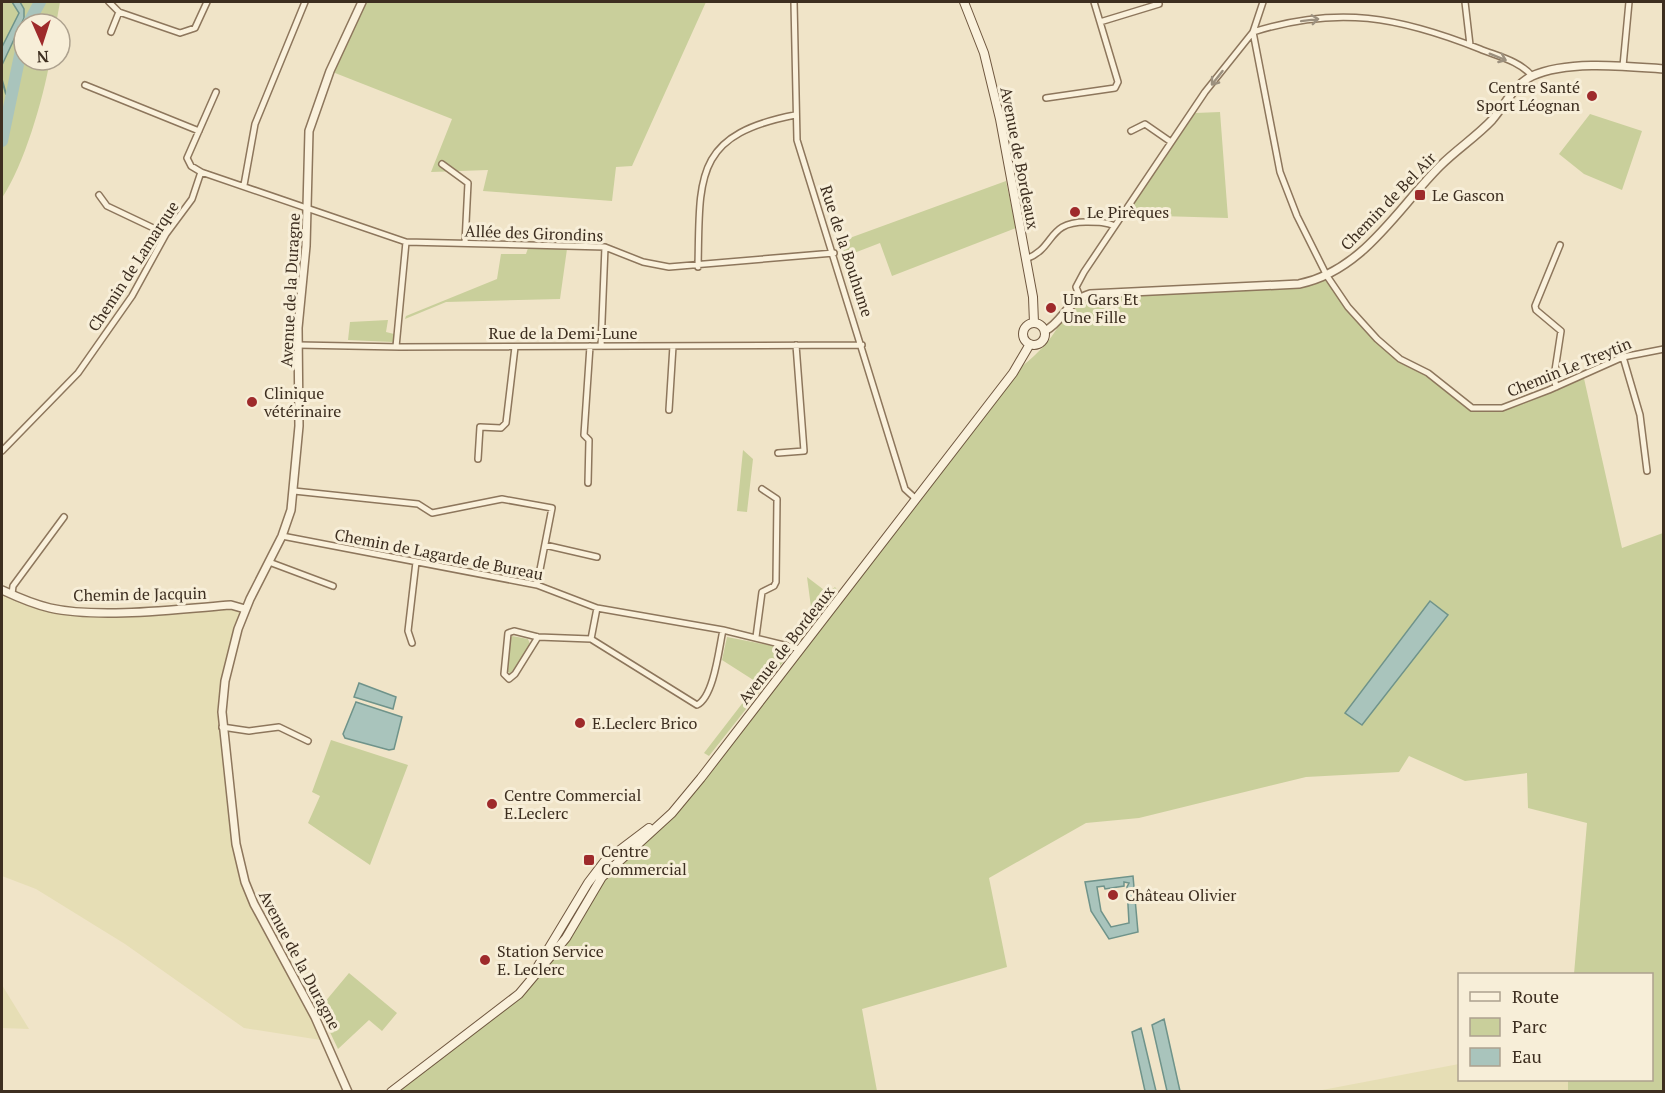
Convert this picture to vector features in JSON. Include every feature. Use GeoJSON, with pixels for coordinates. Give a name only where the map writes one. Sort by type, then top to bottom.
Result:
{"type":"FeatureCollection","features":[{"type":"Feature","properties":{"kind":"main road","name":"Avenue de Bordeaux"},"geometry":{"type":"LineString","coordinates":[[964,2],[981,45],[995,98],[1033,297],[1034,323]]}},
{"type":"Feature","properties":{"kind":"main road"},"geometry":{"type":"LineString","coordinates":[[1034,323],[1041,325],[1045,331],[1042,342],[1030,344],[1024,340],[1023,330],[1034,323]]}},
{"type":"Feature","properties":{"kind":"main road","name":"Avenue de Bordeaux"},"geometry":{"type":"LineString","coordinates":[[500,1010],[519,994],[554,954],[602,877],[672,813],[1013,373],[1030,344]]}},
{"type":"Feature","properties":{"kind":"main road"},"geometry":{"type":"LineString","coordinates":[[391,1092],[500,1010],[530,978],[588,883],[604,862],[653,825],[684,796]]}},
{"type":"Feature","properties":{"kind":"street"},"geometry":{"type":"LineString","coordinates":[[109,2],[118,12],[180,33],[195,28],[207,2]]}},
{"type":"Feature","properties":{"kind":"street"},"geometry":{"type":"LineString","coordinates":[[244,185],[255,124],[305,2]]}},
{"type":"Feature","properties":{"kind":"street","name":"Avenue de la Duragne"},"geometry":{"type":"LineString","coordinates":[[348,1091],[319,1025],[254,904],[245,882],[236,844],[222,727],[225,681],[245,609],[282,536],[294,491],[299,426],[298,345],[308,209],[307,149],[311,119],[363,2]]}},
{"type":"Feature","properties":{"kind":"street","name":"Rue de la Bouhume"},"geometry":{"type":"LineString","coordinates":[[794,2],[797,140],[834,253],[905,489],[916,499]]}},
{"type":"Feature","properties":{"kind":"street"},"geometry":{"type":"LineString","coordinates":[[1046,98],[1115,88],[1118,82],[1094,2]]}},
{"type":"Feature","properties":{"kind":"street"},"geometry":{"type":"LineString","coordinates":[[1045,331],[1080,297],[1077,284],[1205,92],[1253,32],[1263,2]]}},
{"type":"Feature","properties":{"kind":"street"},"geometry":{"type":"LineString","coordinates":[[1465,2],[1470,45]]}},
{"type":"Feature","properties":{"kind":"street"},"geometry":{"type":"LineString","coordinates":[[1623,66],[1629,2]]}},
{"type":"Feature","properties":{"kind":"street"},"geometry":{"type":"LineString","coordinates":[[1100,22],[1159,4]]}},
{"type":"Feature","properties":{"kind":"street"},"geometry":{"type":"LineString","coordinates":[[111,32],[118,12]]}},
{"type":"Feature","properties":{"kind":"street"},"geometry":{"type":"LineString","coordinates":[[1253,32],[1278,24],[1360,16],[1425,29],[1518,65],[1532,76],[1555,70],[1623,66],[1664,69]]}},
{"type":"Feature","properties":{"kind":"street","name":"Chemin Le Treytin"},"geometry":{"type":"LineString","coordinates":[[1253,32],[1280,172],[1297,216],[1327,276],[1348,307],[1377,339],[1400,359],[1428,373],[1472,408],[1502,408],[1623,357],[1664,349]]}},
{"type":"Feature","properties":{"kind":"street","name":"Chemin de Bel Air"},"geometry":{"type":"LineString","coordinates":[[1080,297],[1101,293],[1299,284],[1327,276],[1372,242],[1441,165],[1490,121],[1518,87],[1532,76]]}},
{"type":"Feature","properties":{"kind":"street"},"geometry":{"type":"LineString","coordinates":[[85,85],[199,131]]}},
{"type":"Feature","properties":{"kind":"street"},"geometry":{"type":"LineString","coordinates":[[216,92],[188,158],[190,166],[201,172],[308,209]]}},
{"type":"Feature","properties":{"kind":"street"},"geometry":{"type":"LineString","coordinates":[[698,267],[701,186],[709,161],[722,144],[743,130],[760,123],[795,115]]}},
{"type":"Feature","properties":{"kind":"street"},"geometry":{"type":"LineString","coordinates":[[1131,131],[1145,124],[1171,142]]}},
{"type":"Feature","properties":{"kind":"street"},"geometry":{"type":"LineString","coordinates":[[441,164],[468,183],[465,243]]}},
{"type":"Feature","properties":{"kind":"street","name":"Chemin de Lamarque"},"geometry":{"type":"LineString","coordinates":[[2,451],[78,373],[132,296],[166,234],[192,199],[201,172]]}},
{"type":"Feature","properties":{"kind":"street"},"geometry":{"type":"LineString","coordinates":[[99,195],[107,206],[166,234]]}},
{"type":"Feature","properties":{"kind":"street","name":"Allée des Girondins"},"geometry":{"type":"LineString","coordinates":[[308,209],[406,242],[605,247],[651,264],[669,267],[698,267],[834,253]]}},
{"type":"Feature","properties":{"kind":"street"},"geometry":{"type":"LineString","coordinates":[[1026,259],[1037,253],[1059,228],[1070,221],[1107,222],[1115,226]]}},
{"type":"Feature","properties":{"kind":"street"},"geometry":{"type":"LineString","coordinates":[[396,347],[406,242]]}},
{"type":"Feature","properties":{"kind":"street"},"geometry":{"type":"LineString","coordinates":[[1556,387],[1554,376],[1561,331],[1535,306],[1560,245]]}},
{"type":"Feature","properties":{"kind":"street"},"geometry":{"type":"LineString","coordinates":[[601,346],[605,247]]}},
{"type":"Feature","properties":{"kind":"street","name":"Rue de la Demi-Lune"},"geometry":{"type":"LineString","coordinates":[[298,345],[396,347],[862,345]]}},
{"type":"Feature","properties":{"kind":"street"},"geometry":{"type":"LineString","coordinates":[[778,453],[804,451],[796,345]]}},
{"type":"Feature","properties":{"kind":"street"},"geometry":{"type":"LineString","coordinates":[[588,483],[589,440],[584,435],[590,346]]}},
{"type":"Feature","properties":{"kind":"street"},"geometry":{"type":"LineString","coordinates":[[669,410],[673,346]]}},
{"type":"Feature","properties":{"kind":"street"},"geometry":{"type":"LineString","coordinates":[[478,459],[480,427],[501,428],[506,423],[515,347]]}},
{"type":"Feature","properties":{"kind":"street"},"geometry":{"type":"LineString","coordinates":[[1623,357],[1640,415],[1647,471]]}},
{"type":"Feature","properties":{"kind":"street"},"geometry":{"type":"LineString","coordinates":[[756,637],[759,598],[762,592],[774,586],[776,582],[777,499],[762,489]]}},
{"type":"Feature","properties":{"kind":"street"},"geometry":{"type":"LineString","coordinates":[[294,491],[418,504],[432,513],[502,499],[552,508],[537,585]]}},
{"type":"Feature","properties":{"kind":"street"},"geometry":{"type":"LineString","coordinates":[[12,594],[14,586],[64,517]]}},
{"type":"Feature","properties":{"kind":"street","name":"Chemin de Lagarde de Bureau"},"geometry":{"type":"LineString","coordinates":[[282,536],[537,585],[597,608],[723,630],[800,649]]}},
{"type":"Feature","properties":{"kind":"street"},"geometry":{"type":"LineString","coordinates":[[545,545],[597,557]]}},
{"type":"Feature","properties":{"kind":"street"},"geometry":{"type":"LineString","coordinates":[[269,562],[333,586]]}},
{"type":"Feature","properties":{"kind":"street"},"geometry":{"type":"LineString","coordinates":[[412,643],[408,631],[416,562]]}},
{"type":"Feature","properties":{"kind":"street","name":"Chemin de Jacquin"},"geometry":{"type":"LineString","coordinates":[[2,590],[41,605],[63,609],[139,611],[231,605],[245,609]]}},
{"type":"Feature","properties":{"kind":"street"},"geometry":{"type":"LineString","coordinates":[[591,639],[597,608]]}},
{"type":"Feature","properties":{"kind":"street"},"geometry":{"type":"LineString","coordinates":[[538,637],[515,674],[509,679],[504,674],[508,633],[514,631],[538,637],[591,639],[697,705],[701,703],[710,688],[723,630]]}},
{"type":"Feature","properties":{"kind":"street"},"geometry":{"type":"LineString","coordinates":[[222,727],[249,731],[279,727],[308,741]]}},
{"type":"Feature","properties":{"kind":"shaded area"},"geometry":{"type":"Polygon","coordinates":[[[2,590],[41,605],[101,611],[231,605],[245,609],[225,681],[224,751],[245,882],[327,1041],[244,1028],[125,944],[36,889],[2,876],[2,590]]]}},
{"type":"Feature","properties":{"kind":"shaded area"},"geometry":{"type":"Polygon","coordinates":[[[2,985],[29,1029],[2,1028],[2,985]]]}},
{"type":"Feature","properties":{"kind":"shaded area"},"geometry":{"type":"Polygon","coordinates":[[[1458,1064],[1458,1081],[1568,1081],[1568,1091],[1317,1091],[1458,1064]]]}},
{"type":"Feature","properties":{"kind":"green space"},"geometry":{"type":"Polygon","coordinates":[[[2,2],[60,2],[58,12],[12,12],[12,72],[48,72],[32,132],[18,168],[2,198],[2,2]]]}},
{"type":"Feature","properties":{"kind":"green space"},"geometry":{"type":"Polygon","coordinates":[[[362,2],[706,2],[632,166],[616,167],[612,201],[483,191],[488,170],[431,172],[452,119],[330,71],[362,2]]]}},
{"type":"Feature","properties":{"kind":"green space"},"geometry":{"type":"Polygon","coordinates":[[[1220,112],[1228,218],[1126,215],[1195,113],[1220,112]]]}},
{"type":"Feature","properties":{"kind":"green space"},"geometry":{"type":"Polygon","coordinates":[[[1590,114],[1642,131],[1622,190],[1584,174],[1559,154],[1590,114]]]}},
{"type":"Feature","properties":{"kind":"green space"},"geometry":{"type":"Polygon","coordinates":[[[1006,181],[1016,228],[892,276],[880,243],[841,258],[836,243],[1006,181]]]}},
{"type":"Feature","properties":{"kind":"green space"},"geometry":{"type":"Polygon","coordinates":[[[528,248],[567,249],[560,299],[446,302],[405,319],[406,316],[497,279],[501,254],[526,254],[528,248]]]}},
{"type":"Feature","properties":{"kind":"green space"},"geometry":{"type":"Polygon","coordinates":[[[1327,276],[1348,307],[1400,359],[1428,373],[1472,408],[1502,408],[1583,374],[1622,548],[1663,533],[1663,1091],[1568,1091],[1568,1081],[1653,1081],[1653,973],[1574,973],[1587,823],[1528,808],[1527,773],[1465,781],[1409,756],[1399,772],[1306,777],[1139,818],[1086,823],[989,878],[1007,967],[862,1009],[877,1091],[391,1092],[497,1013],[530,978],[604,862],[653,825],[684,797],[1013,373],[1043,347],[1071,306],[1080,297],[1299,284],[1327,276]]]}},
{"type":"Feature","properties":{"kind":"green space"},"geometry":{"type":"Polygon","coordinates":[[[388,320],[386,332],[394,334],[393,342],[348,340],[350,322],[388,320]]]}},
{"type":"Feature","properties":{"kind":"green space"},"geometry":{"type":"Polygon","coordinates":[[[743,450],[753,459],[747,512],[737,511],[743,450]]]}},
{"type":"Feature","properties":{"kind":"green space"},"geometry":{"type":"Polygon","coordinates":[[[807,577],[828,593],[835,587],[838,591],[813,622],[807,577]]]}},
{"type":"Feature","properties":{"kind":"green space"},"geometry":{"type":"Polygon","coordinates":[[[512,636],[528,639],[530,644],[511,674],[508,672],[509,640],[512,636]]]}},
{"type":"Feature","properties":{"kind":"green space"},"geometry":{"type":"Polygon","coordinates":[[[727,637],[784,648],[788,646],[791,652],[709,756],[704,753],[758,683],[722,660],[727,637]]]}},
{"type":"Feature","properties":{"kind":"green space"},"geometry":{"type":"Polygon","coordinates":[[[331,740],[408,765],[370,865],[308,823],[320,796],[312,792],[331,740]]]}},
{"type":"Feature","properties":{"kind":"green space"},"geometry":{"type":"Polygon","coordinates":[[[349,973],[397,1013],[382,1031],[369,1020],[338,1049],[319,1009],[349,973]]]}},
{"type":"Feature","properties":{"kind":"water"},"geometry":{"type":"Polygon","coordinates":[[[12,2],[20,2],[24,12],[18,12],[12,2]]]}},
{"type":"Feature","properties":{"kind":"water"},"geometry":{"type":"Polygon","coordinates":[[[12,27],[12,44],[2,65],[2,47],[12,27]]]}},
{"type":"Feature","properties":{"kind":"water"},"geometry":{"type":"Polygon","coordinates":[[[1430,601],[1448,615],[1362,725],[1345,713],[1430,601]]]}},
{"type":"Feature","properties":{"kind":"water"},"geometry":{"type":"Polygon","coordinates":[[[359,683],[396,697],[393,709],[354,697],[359,683]]]}},
{"type":"Feature","properties":{"kind":"water"},"geometry":{"type":"Polygon","coordinates":[[[356,702],[402,717],[394,749],[389,750],[345,738],[343,734],[356,702]]]}},
{"type":"Feature","properties":{"kind":"water"},"geometry":{"type":"Polygon","coordinates":[[[1133,876],[1138,932],[1109,939],[1091,911],[1085,882],[1133,876]],[[1124,882],[1124,886],[1105,889],[1104,886],[1097,887],[1101,911],[1111,927],[1129,923],[1127,887],[1129,883],[1124,882]]]}},
{"type":"Feature","properties":{"kind":"water"},"geometry":{"type":"Polygon","coordinates":[[[1164,1019],[1180,1091],[1167,1091],[1152,1025],[1164,1019]]]}},
{"type":"Feature","properties":{"kind":"water"},"geometry":{"type":"Polygon","coordinates":[[[1141,1028],[1156,1091],[1145,1091],[1132,1032],[1141,1028]]]}},
{"type":"Feature","properties":{"kind":"waterway"},"geometry":{"type":"LineString","coordinates":[[35,12],[40,2]]}},
{"type":"Feature","properties":{"kind":"waterway"},"geometry":{"type":"LineString","coordinates":[[2,141],[16,72]]}},
{"type":"Feature","properties":{"kind":"waterway"},"geometry":{"type":"LineString","coordinates":[[2,80],[6,94]]}},
{"type":"Feature","properties":{"kind":"place","name":"Centre Santé Sport Léognan"},"geometry":{"type":"Point","coordinates":[1592,96]}},
{"type":"Feature","properties":{"kind":"place","name":"Le Gascon"},"geometry":{"type":"Point","coordinates":[1420,195]}},
{"type":"Feature","properties":{"kind":"place","name":"Le Pirèques"},"geometry":{"type":"Point","coordinates":[1075,212]}},
{"type":"Feature","properties":{"kind":"place","name":"Un Gars Et Une Fille"},"geometry":{"type":"Point","coordinates":[1051,308]}},
{"type":"Feature","properties":{"kind":"place","name":"Clinique vétérinaire"},"geometry":{"type":"Point","coordinates":[252,402]}},
{"type":"Feature","properties":{"kind":"place","name":"E.Leclerc Brico"},"geometry":{"type":"Point","coordinates":[580,723]}},
{"type":"Feature","properties":{"kind":"place","name":"Centre Commercial E.Leclerc"},"geometry":{"type":"Point","coordinates":[492,804]}},
{"type":"Feature","properties":{"kind":"place","name":"Centre Commercial"},"geometry":{"type":"Point","coordinates":[589,860]}},
{"type":"Feature","properties":{"kind":"place","name":"Château Olivier"},"geometry":{"type":"Point","coordinates":[1113,895]}},
{"type":"Feature","properties":{"kind":"place","name":"Station Service E. Leclerc"},"geometry":{"type":"Point","coordinates":[485,960]}}]}
